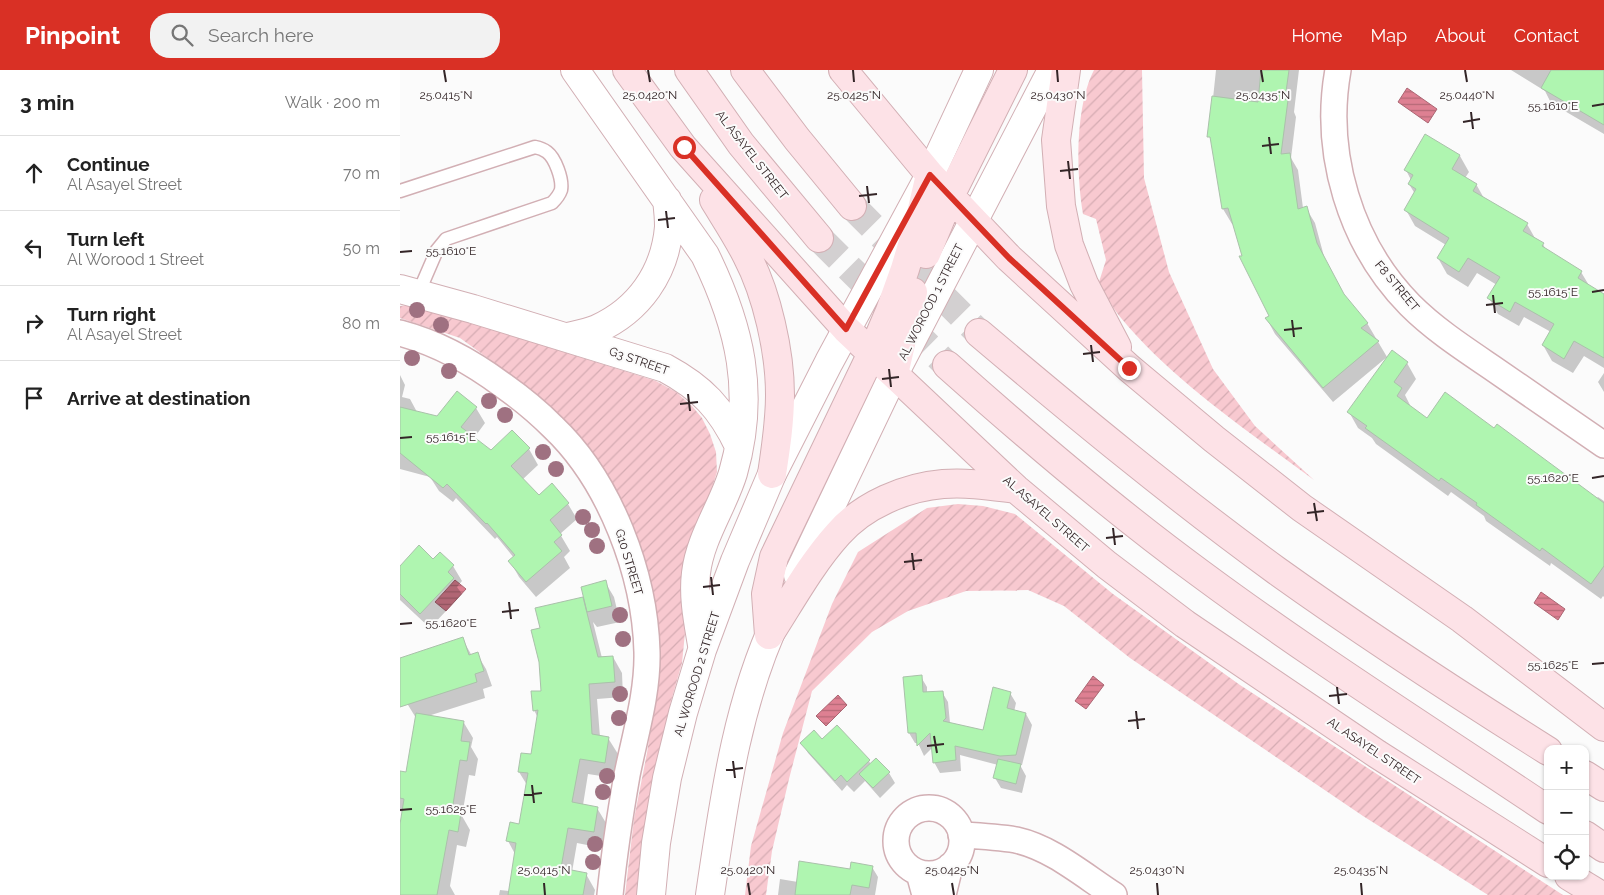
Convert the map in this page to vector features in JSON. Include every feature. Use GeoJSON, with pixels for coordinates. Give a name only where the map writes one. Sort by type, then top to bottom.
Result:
{"type":"FeatureCollection","features":[{"type":"Feature","properties":{"kind":"main road","name":"AL ASAYEL STREET"},"geometry":{"type":"LineString","coordinates":[[627,70],[684,147],[846,329],[1016,489],[1107,566],[1185,624],[1377,754],[1544,861]]}},
{"type":"Feature","properties":{"kind":"main road","name":"AL ASAYEL STREET"},"geometry":{"type":"LineString","coordinates":[[688,70],[741,144],[819,238]]}},
{"type":"Feature","properties":{"kind":"main road"},"geometry":{"type":"LineString","coordinates":[[745,70],[797,139],[852,206]]}},
{"type":"Feature","properties":{"kind":"main road"},"geometry":{"type":"LineString","coordinates":[[843,70],[930,175],[1009,258],[1129,368],[1214,440],[1302,508],[1462,619],[1604,726]]}},
{"type":"Feature","properties":{"kind":"main road"},"geometry":{"type":"LineString","coordinates":[[894,374],[903,329],[915,285],[931,240],[950,196],[1013,70]]}},
{"type":"Feature","properties":{"kind":"main road"},"geometry":{"type":"LineString","coordinates":[[1066,70],[1056,140],[1060,206],[1070,246],[1084,284],[1129,368]]}},
{"type":"Feature","properties":{"kind":"main road"},"geometry":{"type":"LineString","coordinates":[[684,147],[748,257],[766,304],[777,353],[780,394],[778,434],[772,474]]}},
{"type":"Feature","properties":{"kind":"main road"},"geometry":{"type":"LineString","coordinates":[[769,635],[766,594],[774,557],[872,354],[905,269],[930,175]]}},
{"type":"Feature","properties":{"kind":"main road"},"geometry":{"type":"LineString","coordinates":[[979,332],[1074,413],[1174,494],[1277,571],[1382,644],[1544,748]]}},
{"type":"Feature","properties":{"kind":"main road"},"geometry":{"type":"LineString","coordinates":[[947,365],[1071,473],[1200,574],[1267,622],[1544,807]]}},
{"type":"Feature","properties":{"kind":"main road"},"geometry":{"type":"LineString","coordinates":[[769,635],[816,562],[839,532],[861,514],[886,499],[914,489],[943,484],[974,484],[1016,489]]}},
{"type":"Feature","properties":{"kind":"main road"},"geometry":{"type":"LineString","coordinates":[[1589,778],[1604,787]]}},
{"type":"Feature","properties":{"kind":"main road"},"geometry":{"type":"LineString","coordinates":[[1589,838],[1604,848]]}},
{"type":"Feature","properties":{"kind":"main road"},"geometry":{"type":"LineString","coordinates":[[1576,880],[1600,895]]}},
{"type":"Feature","properties":{"kind":"street"},"geometry":{"type":"LineString","coordinates":[[575,70],[705,255],[721,288],[733,322],[741,357],[744,387],[739,446],[733,473],[723,501],[705,540],[696,571],[696,603],[702,650]]}},
{"type":"Feature","properties":{"kind":"street"},"geometry":{"type":"LineString","coordinates":[[846,329],[930,175],[979,70]]}},
{"type":"Feature","properties":{"kind":"street","name":"AL WOROOD 1 STREET"},"geometry":{"type":"LineString","coordinates":[[894,374],[1052,70]]}},
{"type":"Feature","properties":{"kind":"street","name":"F8 STREET"},"geometry":{"type":"LineString","coordinates":[[1338,70],[1334,88],[1334,135],[1341,182],[1356,227],[1380,268],[1410,305],[1445,336],[1604,445]]}},
{"type":"Feature","properties":{"kind":"street"},"geometry":{"type":"LineString","coordinates":[[567,337],[595,330],[621,316],[643,296],[657,274],[666,250],[669,225],[667,200]]}},
{"type":"Feature","properties":{"kind":"street","name":"G3 STREET"},"geometry":{"type":"LineString","coordinates":[[405,291],[473,309],[665,368],[685,379],[702,392],[730,426],[739,446]]}},
{"type":"Feature","properties":{"kind":"street","name":"AL WOROOD 2 STREET"},"geometry":{"type":"LineString","coordinates":[[651,895],[656,843],[667,778],[683,713],[702,650],[735,561],[772,474],[846,329]]}},
{"type":"Feature","properties":{"kind":"street","name":"G10 STREET"},"geometry":{"type":"LineString","coordinates":[[400,333],[445,349],[479,367],[515,394],[565,440],[587,467],[613,511],[630,558],[643,607],[647,654],[643,700],[626,786],[610,895]]}},
{"type":"Feature","properties":{"kind":"street"},"geometry":{"type":"LineString","coordinates":[[710,895],[729,777],[739,729],[752,682],[769,635],[894,374]]}},
{"type":"Feature","properties":{"kind":"street"},"geometry":{"type":"LineString","coordinates":[[927,808],[945,812],[953,818],[961,835],[960,852],[950,866],[922,884],[900,858],[896,839],[902,822],[909,815],[917,810],[927,808]]}},
{"type":"Feature","properties":{"kind":"street"},"geometry":{"type":"LineString","coordinates":[[961,835],[1016,840],[1044,850],[1114,895]]}},
{"type":"Feature","properties":{"kind":"street"},"geometry":{"type":"LineString","coordinates":[[943,895],[950,866]]}},
{"type":"Feature","properties":{"kind":"lane"},"geometry":{"type":"LineString","coordinates":[[400,191],[535,147],[549,153],[561,186],[558,198],[552,203],[446,239],[405,291]]}},
{"type":"Feature","properties":{"kind":"shaded area"},"geometry":{"type":"Polygon","coordinates":[[[1094,70],[1142,70],[1144,178],[1169,272],[1213,369],[1255,426],[1314,480],[1212,404],[1164,363],[1118,314],[1099,282],[1106,260],[1096,219],[1083,214],[1078,160],[1083,102],[1094,70]]]}},
{"type":"Feature","properties":{"kind":"shaded area"},"geometry":{"type":"Polygon","coordinates":[[[1407,88],[1437,109],[1428,123],[1398,102],[1407,88]]]}},
{"type":"Feature","properties":{"kind":"shaded area"},"geometry":{"type":"Polygon","coordinates":[[[409,305],[656,381],[676,392],[692,406],[702,418],[710,434],[716,452],[717,472],[705,509],[683,596],[685,633],[682,663],[671,701],[641,855],[637,895],[625,895],[634,819],[647,753],[659,673],[658,625],[649,582],[541,400],[460,338],[400,318],[400,306],[409,305]]]}},
{"type":"Feature","properties":{"kind":"shaded area"},"geometry":{"type":"Polygon","coordinates":[[[958,504],[983,506],[1015,514],[1113,594],[1240,685],[1563,895],[1488,895],[1363,816],[1130,658],[1064,606],[1028,590],[966,591],[908,611],[872,632],[812,691],[772,851],[766,895],[745,895],[751,846],[783,733],[832,604],[858,552],[927,508],[958,504]]]}},
{"type":"Feature","properties":{"kind":"shaded area"},"geometry":{"type":"Polygon","coordinates":[[[455,580],[466,589],[446,611],[435,602],[455,580]]]}},
{"type":"Feature","properties":{"kind":"shaded area"},"geometry":{"type":"Polygon","coordinates":[[[1541,592],[1565,609],[1558,620],[1534,603],[1541,592]]]}},
{"type":"Feature","properties":{"kind":"shaded area"},"geometry":{"type":"Polygon","coordinates":[[[1093,676],[1104,685],[1086,709],[1075,701],[1093,676]]]}},
{"type":"Feature","properties":{"kind":"shaded area"},"geometry":{"type":"Polygon","coordinates":[[[838,695],[847,705],[826,726],[816,716],[838,695]]]}},
{"type":"Feature","properties":{"kind":"building"},"geometry":{"type":"Polygon","coordinates":[[[1261,70],[1289,70],[1285,99],[1288,100],[1281,154],[1290,153],[1298,209],[1307,206],[1317,243],[1344,294],[1368,323],[1361,328],[1379,341],[1323,388],[1265,318],[1269,316],[1239,256],[1242,256],[1228,208],[1222,209],[1210,137],[1207,137],[1212,96],[1258,102],[1261,70]]]}},
{"type":"Feature","properties":{"kind":"building"},"geometry":{"type":"Polygon","coordinates":[[[1551,70],[1604,70],[1604,125],[1541,88],[1551,70]]]}},
{"type":"Feature","properties":{"kind":"building"},"geometry":{"type":"Polygon","coordinates":[[[1425,134],[1460,155],[1452,169],[1477,184],[1473,191],[1528,223],[1523,231],[1544,243],[1542,246],[1582,271],[1578,278],[1604,294],[1604,358],[1574,341],[1564,359],[1542,345],[1554,324],[1515,302],[1510,312],[1487,298],[1500,277],[1468,258],[1459,272],[1437,258],[1449,238],[1404,210],[1416,189],[1408,184],[1413,175],[1404,170],[1425,134]]]}},
{"type":"Feature","properties":{"kind":"building"},"geometry":{"type":"Polygon","coordinates":[[[1392,350],[1408,362],[1394,382],[1402,388],[1397,396],[1427,418],[1445,392],[1494,428],[1497,424],[1604,503],[1604,566],[1591,584],[1542,548],[1540,551],[1441,478],[1439,481],[1365,428],[1367,426],[1347,412],[1392,350]]]}},
{"type":"Feature","properties":{"kind":"building"},"geometry":{"type":"Polygon","coordinates":[[[457,391],[477,407],[461,427],[491,450],[512,430],[530,448],[511,466],[539,495],[552,483],[569,503],[550,520],[562,535],[554,542],[562,551],[526,582],[508,561],[515,555],[487,523],[447,484],[443,488],[400,453],[400,407],[437,416],[457,391]]]}},
{"type":"Feature","properties":{"kind":"building"},"geometry":{"type":"Polygon","coordinates":[[[419,545],[433,559],[440,552],[454,565],[448,572],[454,578],[420,614],[400,594],[400,566],[419,545]]]}},
{"type":"Feature","properties":{"kind":"building"},"geometry":{"type":"Polygon","coordinates":[[[606,580],[612,606],[587,612],[581,587],[606,580]]]}},
{"type":"Feature","properties":{"kind":"building"},"geometry":{"type":"Polygon","coordinates":[[[583,597],[598,657],[613,656],[615,682],[589,684],[592,734],[609,737],[605,763],[580,759],[572,802],[598,807],[594,832],[568,828],[561,868],[587,873],[583,895],[508,895],[516,843],[506,841],[510,822],[519,824],[528,773],[518,772],[521,753],[531,754],[538,710],[533,711],[531,691],[541,691],[539,662],[531,630],[540,628],[535,608],[583,597]]]}},
{"type":"Feature","properties":{"kind":"building"},"geometry":{"type":"Polygon","coordinates":[[[463,637],[469,655],[478,652],[484,671],[475,674],[477,682],[400,707],[400,658],[463,637]]]}},
{"type":"Feature","properties":{"kind":"building"},"geometry":{"type":"Polygon","coordinates":[[[922,675],[923,692],[943,691],[946,718],[943,721],[983,730],[993,687],[1011,692],[1007,708],[1026,713],[1016,755],[1000,756],[955,746],[956,760],[933,763],[930,733],[917,746],[916,733],[908,733],[903,677],[922,675]]]}},
{"type":"Feature","properties":{"kind":"building"},"geometry":{"type":"Polygon","coordinates":[[[416,713],[464,721],[461,741],[470,742],[467,761],[460,760],[452,811],[461,813],[458,832],[449,830],[437,895],[400,895],[400,824],[404,799],[400,798],[400,771],[406,772],[416,713]]]}},
{"type":"Feature","properties":{"kind":"building"},"geometry":{"type":"Polygon","coordinates":[[[837,725],[870,760],[847,782],[841,775],[835,781],[800,743],[814,730],[822,739],[837,725]]]}},
{"type":"Feature","properties":{"kind":"building"},"geometry":{"type":"Polygon","coordinates":[[[876,758],[890,772],[873,788],[859,774],[876,758]]]}},
{"type":"Feature","properties":{"kind":"building"},"geometry":{"type":"Polygon","coordinates":[[[998,759],[1021,764],[1016,784],[993,778],[998,759]]]}},
{"type":"Feature","properties":{"kind":"building"},"geometry":{"type":"Polygon","coordinates":[[[799,861],[850,869],[851,862],[873,866],[869,888],[852,885],[850,895],[795,895],[799,861]]]}},
{"type":"Feature","properties":{"kind":"tunnel"},"geometry":{"type":"LineString","coordinates":[[852,206],[979,333]]}},
{"type":"Feature","properties":{"kind":"tunnel"},"geometry":{"type":"LineString","coordinates":[[819,238],[947,365]]}},
{"type":"Feature","properties":{"kind":"route"},"geometry":{"type":"LineString","coordinates":[[684,147],[846,329],[930,175],[1009,258],[1129,368]]}}]}
